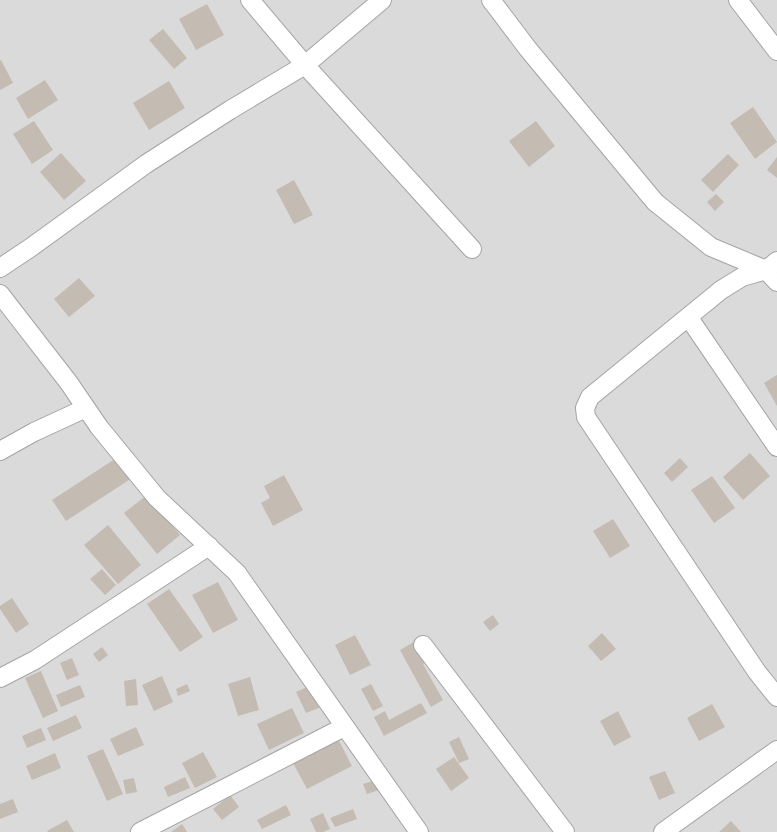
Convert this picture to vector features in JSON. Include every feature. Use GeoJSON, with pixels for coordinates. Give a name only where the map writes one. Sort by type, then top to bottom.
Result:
{"type":"FeatureCollection","features":[{"type":"Feature","properties":{"kind":"street"},"geometry":{"type":"LineString","coordinates":[[250,0],[305,65],[472,249]]}},
{"type":"Feature","properties":{"kind":"street"},"geometry":{"type":"LineString","coordinates":[[0,268],[146,164],[230,110],[305,65],[382,0]]}},
{"type":"Feature","properties":{"kind":"street"},"geometry":{"type":"LineString","coordinates":[[491,0],[528,49],[655,202],[711,247],[773,271]]}},
{"type":"Feature","properties":{"kind":"street"},"geometry":{"type":"LineString","coordinates":[[738,0],[777,51]]}},
{"type":"Feature","properties":{"kind":"street"},"geometry":{"type":"LineString","coordinates":[[773,271],[742,277],[721,290],[689,318],[590,397],[585,408],[586,417],[757,672],[777,697]]}},
{"type":"Feature","properties":{"kind":"street"},"geometry":{"type":"LineString","coordinates":[[0,294],[69,383],[99,427],[157,498],[237,573],[344,727],[420,832]]}},
{"type":"Feature","properties":{"kind":"street"},"geometry":{"type":"LineString","coordinates":[[689,318],[777,447]]}},
{"type":"Feature","properties":{"kind":"street"},"geometry":{"type":"LineString","coordinates":[[0,451],[34,432],[86,408]]}},
{"type":"Feature","properties":{"kind":"street"},"geometry":{"type":"LineString","coordinates":[[0,678],[35,660],[209,546]]}},
{"type":"Feature","properties":{"kind":"street"},"geometry":{"type":"LineString","coordinates":[[423,645],[565,832]]}},
{"type":"Feature","properties":{"kind":"street"},"geometry":{"type":"LineString","coordinates":[[140,832],[344,727]]}},
{"type":"Feature","properties":{"kind":"street"},"geometry":{"type":"LineString","coordinates":[[663,832],[777,750]]}},
{"type":"Feature","properties":{"kind":"shaded area"},"geometry":{"type":"Polygon","coordinates":[[[0,0],[777,0],[777,832],[0,832],[0,0]]]}},
{"type":"Feature","properties":{"kind":"building"},"geometry":{"type":"Polygon","coordinates":[[[207,4],[224,35],[196,50],[179,19],[207,4]]]}},
{"type":"Feature","properties":{"kind":"building"},"geometry":{"type":"Polygon","coordinates":[[[163,29],[187,58],[174,69],[149,40],[163,29]]]}},
{"type":"Feature","properties":{"kind":"building"},"geometry":{"type":"Polygon","coordinates":[[[1,60],[13,83],[0,90],[0,61],[1,60]]]}},
{"type":"Feature","properties":{"kind":"building"},"geometry":{"type":"Polygon","coordinates":[[[45,80],[58,100],[28,119],[16,98],[45,80]]]}},
{"type":"Feature","properties":{"kind":"building"},"geometry":{"type":"Polygon","coordinates":[[[169,81],[185,108],[149,130],[133,103],[169,81]]]}},
{"type":"Feature","properties":{"kind":"building"},"geometry":{"type":"Polygon","coordinates":[[[753,107],[777,142],[755,159],[730,123],[753,107]]]}},
{"type":"Feature","properties":{"kind":"building"},"geometry":{"type":"Polygon","coordinates":[[[34,121],[53,150],[32,164],[13,134],[34,121]]]}},
{"type":"Feature","properties":{"kind":"building"},"geometry":{"type":"Polygon","coordinates":[[[536,121],[555,146],[529,167],[509,141],[536,121]]]}},
{"type":"Feature","properties":{"kind":"building"},"geometry":{"type":"Polygon","coordinates":[[[61,153],[86,181],[64,200],[40,172],[61,153]]]}},
{"type":"Feature","properties":{"kind":"building"},"geometry":{"type":"Polygon","coordinates":[[[728,154],[739,165],[713,192],[701,180],[728,154]]]}},
{"type":"Feature","properties":{"kind":"building"},"geometry":{"type":"Polygon","coordinates":[[[777,157],[777,178],[767,170],[777,157]]]}},
{"type":"Feature","properties":{"kind":"building"},"geometry":{"type":"Polygon","coordinates":[[[294,180],[313,215],[294,224],[276,190],[294,180]]]}},
{"type":"Feature","properties":{"kind":"building"},"geometry":{"type":"Polygon","coordinates":[[[716,194],[724,202],[715,211],[707,202],[716,194]]]}},
{"type":"Feature","properties":{"kind":"building"},"geometry":{"type":"Polygon","coordinates":[[[79,278],[95,296],[69,317],[54,299],[79,278]]]}},
{"type":"Feature","properties":{"kind":"building"},"geometry":{"type":"Polygon","coordinates":[[[777,375],[777,406],[764,383],[777,375]]]}},
{"type":"Feature","properties":{"kind":"building"},"geometry":{"type":"Polygon","coordinates":[[[750,453],[770,476],[743,500],[723,477],[750,453]]]}},
{"type":"Feature","properties":{"kind":"building"},"geometry":{"type":"Polygon","coordinates":[[[118,457],[132,478],[66,521],[52,500],[118,457]]]}},
{"type":"Feature","properties":{"kind":"building"},"geometry":{"type":"Polygon","coordinates":[[[680,458],[688,467],[672,482],[664,473],[680,458]]]}},
{"type":"Feature","properties":{"kind":"building"},"geometry":{"type":"Polygon","coordinates":[[[284,475],[303,510],[273,526],[261,503],[270,498],[264,486],[284,475]]]}},
{"type":"Feature","properties":{"kind":"building"},"geometry":{"type":"Polygon","coordinates":[[[712,476],[735,508],[714,523],[691,490],[712,476]]]}},
{"type":"Feature","properties":{"kind":"building"},"geometry":{"type":"Polygon","coordinates":[[[147,495],[180,535],[157,554],[124,513],[147,495]]]}},
{"type":"Feature","properties":{"kind":"building"},"geometry":{"type":"Polygon","coordinates":[[[613,519],[630,546],[610,558],[593,531],[613,519]]]}},
{"type":"Feature","properties":{"kind":"building"},"geometry":{"type":"Polygon","coordinates":[[[108,525],[141,565],[118,584],[84,545],[108,525]]]}},
{"type":"Feature","properties":{"kind":"building"},"geometry":{"type":"Polygon","coordinates":[[[102,569],[116,585],[105,595],[90,579],[102,569]]]}},
{"type":"Feature","properties":{"kind":"building"},"geometry":{"type":"Polygon","coordinates":[[[218,582],[238,620],[213,633],[192,595],[218,582]]]}},
{"type":"Feature","properties":{"kind":"building"},"geometry":{"type":"Polygon","coordinates":[[[169,589],[203,637],[180,652],[147,604],[169,589]]]}},
{"type":"Feature","properties":{"kind":"building"},"geometry":{"type":"Polygon","coordinates":[[[12,598],[29,624],[16,633],[0,609],[0,606],[12,598]]]}},
{"type":"Feature","properties":{"kind":"building"},"geometry":{"type":"Polygon","coordinates":[[[493,615],[499,624],[490,631],[483,622],[493,615]]]}},
{"type":"Feature","properties":{"kind":"building"},"geometry":{"type":"Polygon","coordinates":[[[602,633],[616,649],[601,661],[588,646],[602,633]]]}},
{"type":"Feature","properties":{"kind":"building"},"geometry":{"type":"Polygon","coordinates":[[[355,635],[371,665],[350,675],[335,645],[355,635]]]}},
{"type":"Feature","properties":{"kind":"building"},"geometry":{"type":"Polygon","coordinates":[[[419,639],[431,660],[423,664],[443,700],[431,707],[400,650],[419,639]]]}},
{"type":"Feature","properties":{"kind":"building"},"geometry":{"type":"Polygon","coordinates":[[[102,647],[108,655],[99,662],[93,654],[102,647]]]}},
{"type":"Feature","properties":{"kind":"building"},"geometry":{"type":"Polygon","coordinates":[[[72,658],[79,675],[67,680],[60,663],[72,658]]]}},
{"type":"Feature","properties":{"kind":"building"},"geometry":{"type":"Polygon","coordinates":[[[41,671],[58,711],[43,718],[25,678],[41,671]]]}},
{"type":"Feature","properties":{"kind":"building"},"geometry":{"type":"Polygon","coordinates":[[[162,676],[173,702],[154,711],[142,685],[162,676]]]}},
{"type":"Feature","properties":{"kind":"building"},"geometry":{"type":"Polygon","coordinates":[[[250,677],[259,710],[238,716],[228,684],[250,677]]]}},
{"type":"Feature","properties":{"kind":"building"},"geometry":{"type":"Polygon","coordinates":[[[136,679],[138,705],[126,706],[124,681],[136,679]]]}},
{"type":"Feature","properties":{"kind":"building"},"geometry":{"type":"Polygon","coordinates":[[[187,684],[190,691],[178,696],[176,689],[187,684]]]}},
{"type":"Feature","properties":{"kind":"building"},"geometry":{"type":"Polygon","coordinates":[[[371,684],[383,706],[373,711],[361,689],[371,684]]]}},
{"type":"Feature","properties":{"kind":"building"},"geometry":{"type":"Polygon","coordinates":[[[80,685],[85,697],[61,707],[56,695],[80,685]]]}},
{"type":"Feature","properties":{"kind":"building"},"geometry":{"type":"Polygon","coordinates":[[[309,686],[319,708],[306,713],[296,692],[309,686]]]}},
{"type":"Feature","properties":{"kind":"building"},"geometry":{"type":"Polygon","coordinates":[[[421,703],[427,713],[384,736],[374,717],[385,711],[389,720],[421,703]]]}},
{"type":"Feature","properties":{"kind":"building"},"geometry":{"type":"Polygon","coordinates":[[[712,704],[725,727],[699,741],[687,718],[712,704]]]}},
{"type":"Feature","properties":{"kind":"building"},"geometry":{"type":"Polygon","coordinates":[[[292,708],[304,733],[269,750],[257,724],[292,708]]]}},
{"type":"Feature","properties":{"kind":"building"},"geometry":{"type":"Polygon","coordinates":[[[618,711],[631,737],[614,746],[600,721],[618,711]]]}},
{"type":"Feature","properties":{"kind":"building"},"geometry":{"type":"Polygon","coordinates":[[[76,715],[82,728],[53,741],[47,728],[76,715]]]}},
{"type":"Feature","properties":{"kind":"building"},"geometry":{"type":"Polygon","coordinates":[[[136,727],[144,745],[118,756],[110,739],[136,727]]]}},
{"type":"Feature","properties":{"kind":"building"},"geometry":{"type":"Polygon","coordinates":[[[41,728],[46,740],[27,748],[22,736],[41,728]]]}},
{"type":"Feature","properties":{"kind":"building"},"geometry":{"type":"Polygon","coordinates":[[[337,737],[352,766],[307,789],[292,761],[337,737]]]}},
{"type":"Feature","properties":{"kind":"building"},"geometry":{"type":"Polygon","coordinates":[[[459,737],[469,759],[459,763],[449,742],[459,737]]]}},
{"type":"Feature","properties":{"kind":"building"},"geometry":{"type":"Polygon","coordinates":[[[103,749],[123,794],[107,801],[87,756],[103,749]]]}},
{"type":"Feature","properties":{"kind":"building"},"geometry":{"type":"Polygon","coordinates":[[[203,752],[217,777],[195,788],[182,763],[203,752]]]}},
{"type":"Feature","properties":{"kind":"building"},"geometry":{"type":"Polygon","coordinates":[[[55,753],[61,768],[32,780],[26,766],[55,753]]]}},
{"type":"Feature","properties":{"kind":"building"},"geometry":{"type":"Polygon","coordinates":[[[454,757],[469,778],[451,791],[436,769],[454,757]]]}},
{"type":"Feature","properties":{"kind":"building"},"geometry":{"type":"Polygon","coordinates":[[[665,771],[675,793],[659,800],[649,777],[665,771]]]}},
{"type":"Feature","properties":{"kind":"building"},"geometry":{"type":"Polygon","coordinates":[[[185,777],[190,788],[168,797],[164,787],[185,777]]]}},
{"type":"Feature","properties":{"kind":"building"},"geometry":{"type":"Polygon","coordinates":[[[134,778],[137,792],[126,794],[123,780],[134,778]]]}},
{"type":"Feature","properties":{"kind":"building"},"geometry":{"type":"Polygon","coordinates":[[[376,780],[379,790],[367,794],[363,784],[376,780]]]}},
{"type":"Feature","properties":{"kind":"building"},"geometry":{"type":"Polygon","coordinates":[[[230,795],[239,807],[222,820],[213,809],[230,795]]]}},
{"type":"Feature","properties":{"kind":"building"},"geometry":{"type":"Polygon","coordinates":[[[13,799],[18,812],[0,819],[0,804],[13,799]]]}},
{"type":"Feature","properties":{"kind":"building"},"geometry":{"type":"Polygon","coordinates":[[[286,805],[291,815],[262,829],[257,820],[286,805]]]}},
{"type":"Feature","properties":{"kind":"building"},"geometry":{"type":"Polygon","coordinates":[[[353,809],[357,819],[335,827],[330,818],[353,809]]]}},
{"type":"Feature","properties":{"kind":"building"},"geometry":{"type":"Polygon","coordinates":[[[323,813],[330,829],[323,832],[316,832],[310,819],[323,813]]]}},
{"type":"Feature","properties":{"kind":"building"},"geometry":{"type":"Polygon","coordinates":[[[67,820],[74,832],[47,831],[67,820]]]}},
{"type":"Feature","properties":{"kind":"building"},"geometry":{"type":"Polygon","coordinates":[[[731,821],[741,832],[719,832],[731,821]]]}},
{"type":"Feature","properties":{"kind":"building"},"geometry":{"type":"Polygon","coordinates":[[[182,824],[187,832],[171,832],[182,824]]]}}]}
